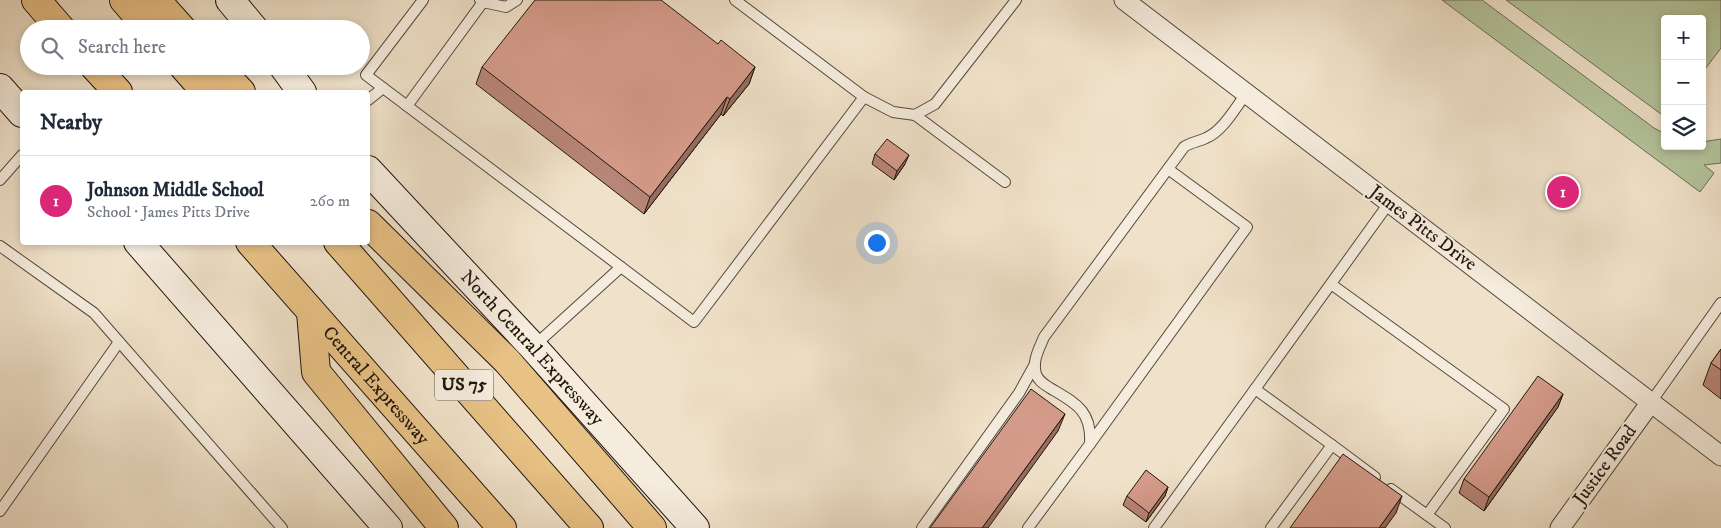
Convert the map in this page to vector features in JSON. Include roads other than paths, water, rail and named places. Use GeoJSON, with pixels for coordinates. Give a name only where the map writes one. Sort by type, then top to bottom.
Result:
{"type":"FeatureCollection","features":[{"type":"Feature","properties":{"kind":"highway"},"geometry":{"type":"LineString","coordinates":[[36,0],[53,20]]}},
{"type":"Feature","properties":{"kind":"highway"},"geometry":{"type":"LineString","coordinates":[[124,0],[141,20]]}},
{"type":"Feature","properties":{"kind":"highway"},"geometry":{"type":"LineString","coordinates":[[156,0],[174,20]]}},
{"type":"Feature","properties":{"kind":"highway"},"geometry":{"type":"LineString","coordinates":[[102,75],[116,90]]}},
{"type":"Feature","properties":{"kind":"highway"},"geometry":{"type":"LineString","coordinates":[[191,75],[204,90]]}},
{"type":"Feature","properties":{"kind":"highway"},"geometry":{"type":"LineString","coordinates":[[225,75],[239,90]]}},
{"type":"Feature","properties":{"kind":"highway"},"geometry":{"type":"LineString","coordinates":[[370,226],[507,361],[652,528]]}},
{"type":"Feature","properties":{"kind":"highway","name":"Central Expressway"},"geometry":{"type":"LineString","coordinates":[[253,245],[502,528]]}},
{"type":"Feature","properties":{"kind":"highway","name":"US 75"},"geometry":{"type":"LineString","coordinates":[[341,245],[589,528]]}},
{"type":"Feature","properties":{"kind":"highway"},"geometry":{"type":"LineString","coordinates":[[311,312],[316,372],[444,528]]}},
{"type":"Feature","properties":{"kind":"main road"},"geometry":{"type":"LineString","coordinates":[[230,0],[247,20]]}},
{"type":"Feature","properties":{"kind":"main road"},"geometry":{"type":"LineString","coordinates":[[290,75],[301,90]]}},
{"type":"Feature","properties":{"kind":"main road"},"geometry":{"type":"LineString","coordinates":[[0,88],[20,111]]}},
{"type":"Feature","properties":{"kind":"main road","name":"North Central Expressway"},"geometry":{"type":"LineString","coordinates":[[370,172],[533,346],[695,528]]}},
{"type":"Feature","properties":{"kind":"main road"},"geometry":{"type":"LineString","coordinates":[[141,245],[388,528]]}},
{"type":"Feature","properties":{"kind":"street","name":"James Pitts Drive"},"geometry":{"type":"LineString","coordinates":[[1124,0],[1721,456]]}},
{"type":"Feature","properties":{"kind":"street","name":"Justice Road"},"geometry":{"type":"LineString","coordinates":[[1560,528],[1651,402]]}},
{"type":"Feature","properties":{"kind":"lane"},"geometry":{"type":"LineString","coordinates":[[370,70],[423,0]]}},
{"type":"Feature","properties":{"kind":"lane"},"geometry":{"type":"LineString","coordinates":[[407,106],[482,1],[506,7],[517,0]]}},
{"type":"Feature","properties":{"kind":"lane"},"geometry":{"type":"LineString","coordinates":[[735,0],[864,97],[893,112],[915,115],[1005,182]]}},
{"type":"Feature","properties":{"kind":"lane"},"geometry":{"type":"LineString","coordinates":[[915,115],[935,104],[1016,0]]}},
{"type":"Feature","properties":{"kind":"lane"},"geometry":{"type":"LineString","coordinates":[[366,75],[694,322],[864,97]]}},
{"type":"Feature","properties":{"kind":"lane"},"geometry":{"type":"LineString","coordinates":[[370,98],[383,88]]}},
{"type":"Feature","properties":{"kind":"lane"},"geometry":{"type":"LineString","coordinates":[[1090,444],[1091,434],[1088,420],[1080,408],[1040,382],[1036,374],[1036,355],[1044,337],[1184,147],[1191,142],[1205,139],[1215,133],[1246,94]]}},
{"type":"Feature","properties":{"kind":"lane"},"geometry":{"type":"LineString","coordinates":[[1,178],[20,157]]}},
{"type":"Feature","properties":{"kind":"lane"},"geometry":{"type":"LineString","coordinates":[[1028,528],[1247,227],[1168,169]]}},
{"type":"Feature","properties":{"kind":"lane"},"geometry":{"type":"LineString","coordinates":[[1154,528],[1389,203]]}},
{"type":"Feature","properties":{"kind":"lane"},"geometry":{"type":"LineString","coordinates":[[0,246],[94,312],[282,528]]}},
{"type":"Feature","properties":{"kind":"lane"},"geometry":{"type":"LineString","coordinates":[[533,346],[621,267]]}},
{"type":"Feature","properties":{"kind":"lane"},"geometry":{"type":"LineString","coordinates":[[1330,284],[1504,409],[1427,515]]}},
{"type":"Feature","properties":{"kind":"lane"},"geometry":{"type":"LineString","coordinates":[[1651,402],[1721,303]]}},
{"type":"Feature","properties":{"kind":"lane"},"geometry":{"type":"LineString","coordinates":[[0,511],[119,342]]}},
{"type":"Feature","properties":{"kind":"lane"},"geometry":{"type":"LineString","coordinates":[[922,528],[1019,393],[1035,363]]}},
{"type":"Feature","properties":{"kind":"lane"},"geometry":{"type":"LineString","coordinates":[[1255,389],[1444,528]]}},
{"type":"Feature","properties":{"kind":"lane"},"geometry":{"type":"LineString","coordinates":[[1271,528],[1332,445]]}},
{"type":"Feature","properties":{"kind":"place","name":"Johnson Middle School"},"geometry":{"type":"Point","coordinates":[1563,192]}}]}
